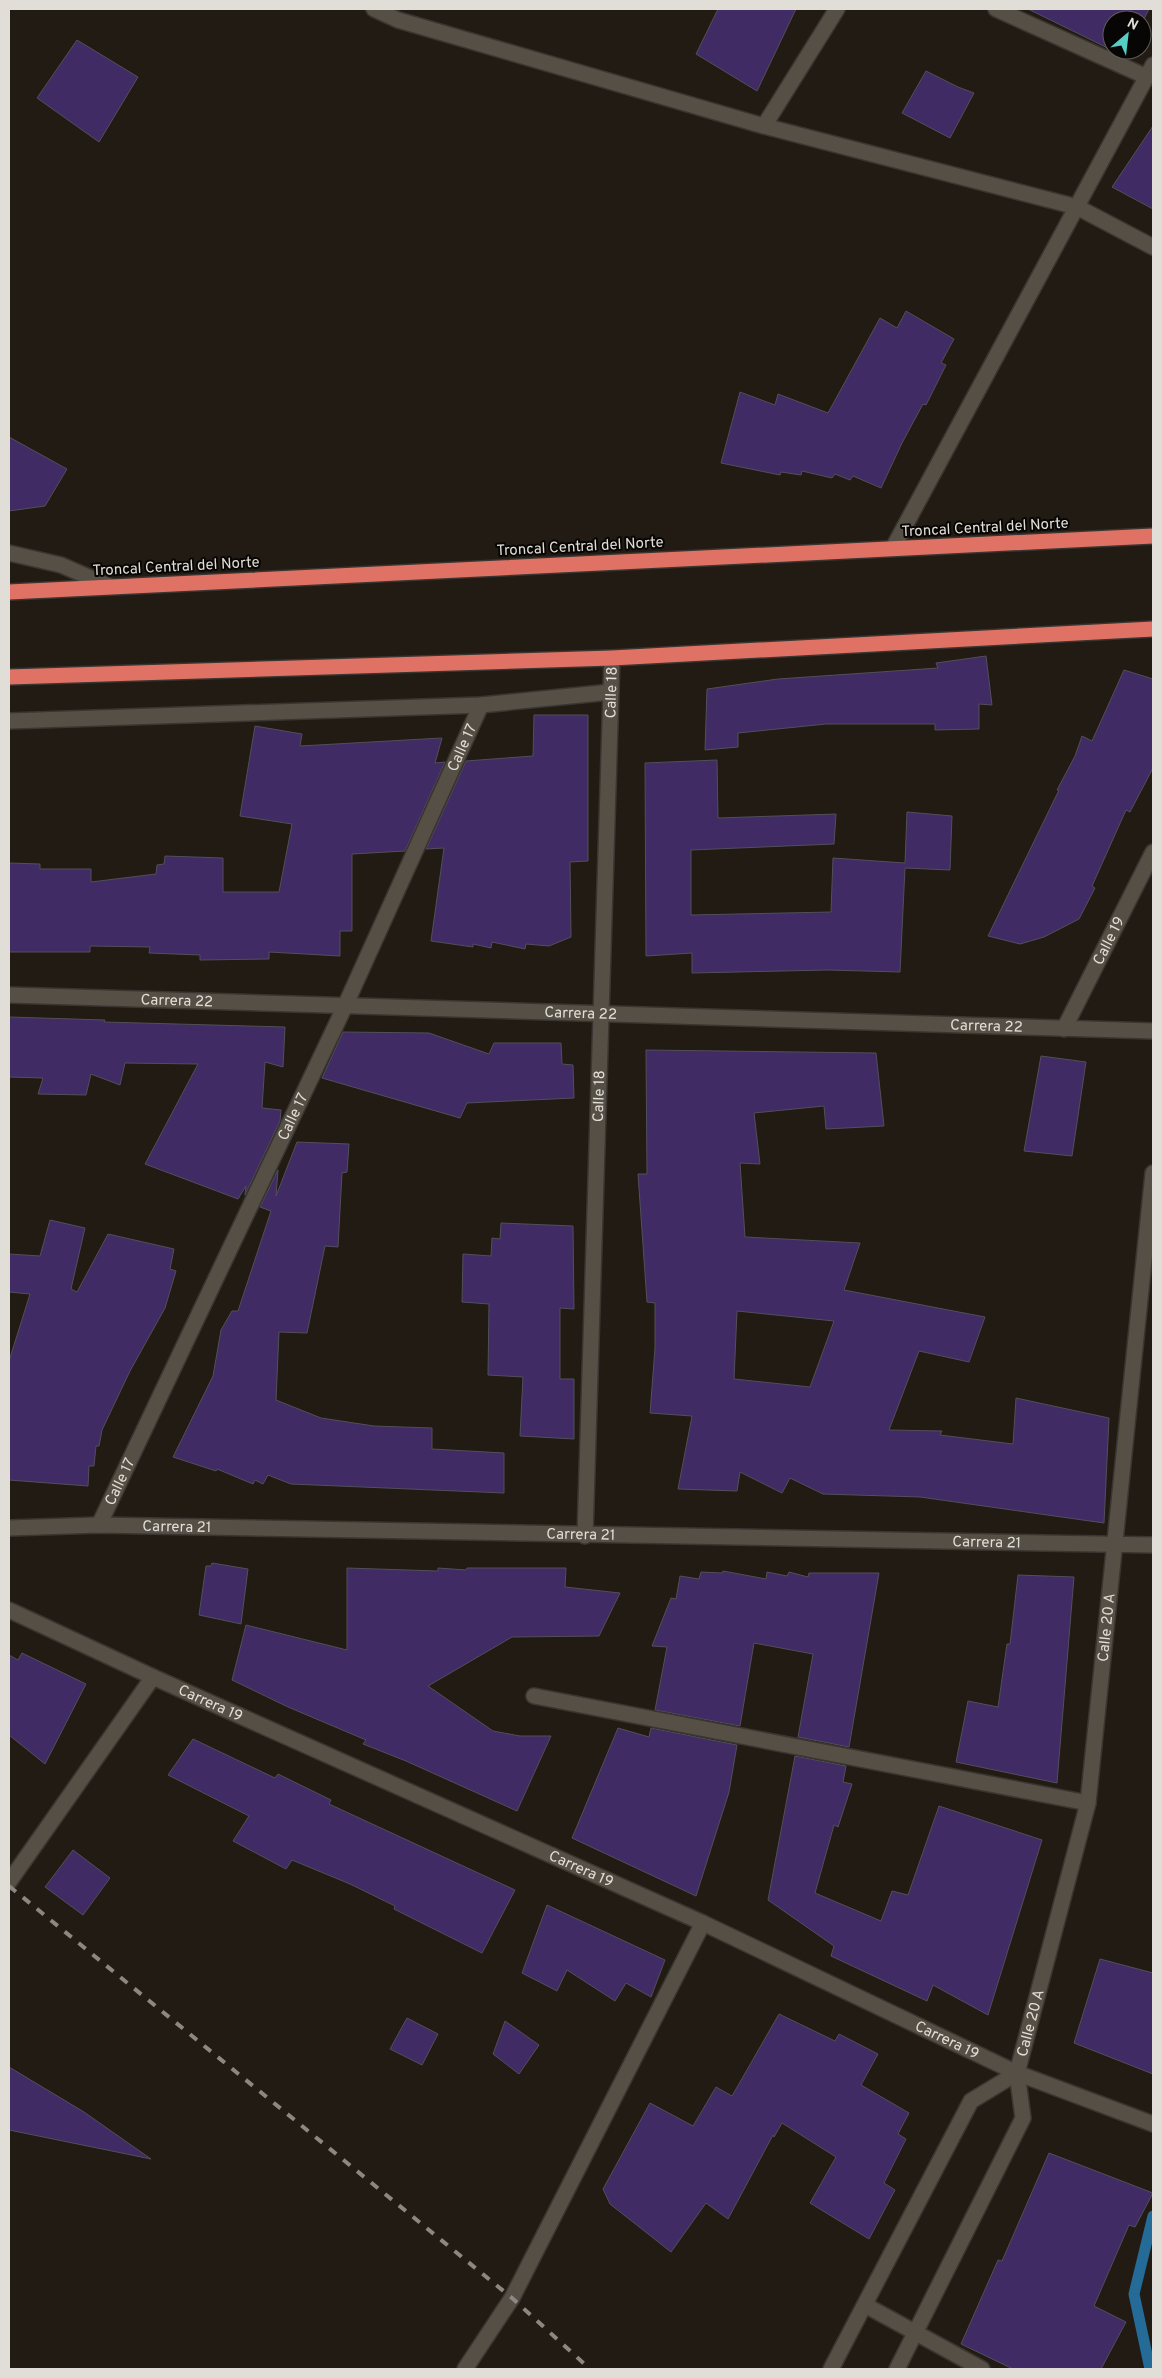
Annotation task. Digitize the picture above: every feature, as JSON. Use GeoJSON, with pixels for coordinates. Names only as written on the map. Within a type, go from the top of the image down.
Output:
{"type":"FeatureCollection","features":[{"type":"Feature","properties":{"kind":"highway","name":"Troncal Central del Norte"},"geometry":{"type":"LineString","coordinates":[[9,592],[1153,536]]}},
{"type":"Feature","properties":{"kind":"highway"},"geometry":{"type":"LineString","coordinates":[[9,677],[612,658],[1153,629]]}},
{"type":"Feature","properties":{"kind":"street"},"geometry":{"type":"LineString","coordinates":[[374,9],[398,20],[764,126],[1077,207],[1153,247]]}},
{"type":"Feature","properties":{"kind":"street"},"geometry":{"type":"LineString","coordinates":[[764,126],[837,9]]}},
{"type":"Feature","properties":{"kind":"street"},"geometry":{"type":"LineString","coordinates":[[893,548],[1150,71],[996,9]]}},
{"type":"Feature","properties":{"kind":"street"},"geometry":{"type":"LineString","coordinates":[[9,553],[61,565],[109,586]]}},
{"type":"Feature","properties":{"kind":"street","name":"Calle 18"},"geometry":{"type":"LineString","coordinates":[[584,1536],[612,658]]}},
{"type":"Feature","properties":{"kind":"street"},"geometry":{"type":"LineString","coordinates":[[9,722],[481,705],[611,692]]}},
{"type":"Feature","properties":{"kind":"street","name":"Calle 17"},"geometry":{"type":"LineString","coordinates":[[99,1525],[345,1006],[481,705]]}},
{"type":"Feature","properties":{"kind":"street","name":"Calle 19"},"geometry":{"type":"LineString","coordinates":[[1064,1028],[1153,852]]}},
{"type":"Feature","properties":{"kind":"street","name":"Carrera 22"},"geometry":{"type":"LineString","coordinates":[[9,995],[1153,1031]]}},
{"type":"Feature","properties":{"kind":"street","name":"Calle 20 A"},"geometry":{"type":"LineString","coordinates":[[897,2369],[1023,2118],[1017,2073],[1088,1803],[1153,1173]]}},
{"type":"Feature","properties":{"kind":"street","name":"Carrera 21"},"geometry":{"type":"LineString","coordinates":[[9,1528],[99,1525],[584,1536],[1153,1545]]}},
{"type":"Feature","properties":{"kind":"street","name":"Carrera 19"},"geometry":{"type":"LineString","coordinates":[[9,1610],[153,1677],[703,1923],[1017,2073],[1153,2124]]}},
{"type":"Feature","properties":{"kind":"street"},"geometry":{"type":"LineString","coordinates":[[9,1882],[153,1677]]}},
{"type":"Feature","properties":{"kind":"street"},"geometry":{"type":"LineString","coordinates":[[534,1696],[1088,1803]]}},
{"type":"Feature","properties":{"kind":"street"},"geometry":{"type":"LineString","coordinates":[[465,2369],[512,2298],[703,1923]]}},
{"type":"Feature","properties":{"kind":"street","name":"Calle 20 A"},"geometry":{"type":"LineString","coordinates":[[831,2369],[971,2101],[1017,2073]]}},
{"type":"Feature","properties":{"kind":"street"},"geometry":{"type":"LineString","coordinates":[[865,2305],[982,2369]]}},
{"type":"Feature","properties":{"kind":"building"},"geometry":{"type":"Polygon","coordinates":[[[718,9],[796,9],[757,91],[696,54],[718,9]]]}},
{"type":"Feature","properties":{"kind":"building"},"geometry":{"type":"Polygon","coordinates":[[[1028,9],[1149,9],[1102,10],[1102,45],[1028,9]]]}},
{"type":"Feature","properties":{"kind":"building"},"geometry":{"type":"Polygon","coordinates":[[[77,40],[138,77],[99,142],[37,98],[77,40]]]}},
{"type":"Feature","properties":{"kind":"building"},"geometry":{"type":"Polygon","coordinates":[[[926,71],[974,93],[950,138],[902,113],[926,71]]]}},
{"type":"Feature","properties":{"kind":"building"},"geometry":{"type":"Polygon","coordinates":[[[1153,126],[1153,209],[1112,187],[1153,126]]]}},
{"type":"Feature","properties":{"kind":"building"},"geometry":{"type":"Polygon","coordinates":[[[906,311],[954,339],[941,363],[946,365],[926,405],[923,404],[902,443],[881,488],[853,476],[850,480],[835,474],[832,478],[802,471],[801,475],[781,472],[780,475],[721,463],[740,392],[775,405],[778,394],[828,413],[880,318],[897,328],[906,311]]]}},
{"type":"Feature","properties":{"kind":"building"},"geometry":{"type":"Polygon","coordinates":[[[9,437],[67,469],[45,506],[9,511],[9,437]]]}},
{"type":"Feature","properties":{"kind":"building"},"geometry":{"type":"Polygon","coordinates":[[[986,656],[992,705],[979,704],[979,729],[935,730],[935,724],[826,724],[738,733],[738,747],[705,750],[707,689],[778,679],[938,668],[936,663],[986,656]]]}},
{"type":"Feature","properties":{"kind":"building"},"geometry":{"type":"Polygon","coordinates":[[[1124,670],[1153,679],[1153,768],[1130,812],[1126,810],[1092,886],[1095,888],[1079,919],[1044,937],[1020,944],[988,936],[1075,756],[1082,736],[1092,741],[1124,670]]]}},
{"type":"Feature","properties":{"kind":"building"},"geometry":{"type":"Polygon","coordinates":[[[534,715],[588,715],[588,861],[570,862],[571,937],[549,946],[526,944],[525,949],[492,942],[491,948],[473,944],[473,947],[431,941],[444,848],[426,849],[466,761],[533,756],[534,715]]]}},
{"type":"Feature","properties":{"kind":"building"},"geometry":{"type":"Polygon","coordinates":[[[255,726],[302,734],[300,746],[442,738],[435,763],[445,762],[405,851],[352,854],[352,931],[340,931],[340,956],[269,952],[269,959],[200,960],[200,955],[149,953],[150,947],[90,946],[90,952],[9,952],[9,863],[40,864],[40,869],[91,869],[91,882],[156,874],[157,865],[164,864],[165,856],[223,858],[223,892],[279,892],[292,824],[240,816],[255,726]]]}},
{"type":"Feature","properties":{"kind":"building"},"geometry":{"type":"Polygon","coordinates":[[[717,760],[718,818],[836,814],[834,844],[691,850],[691,915],[831,912],[833,858],[905,863],[907,812],[952,816],[950,870],[905,868],[900,972],[828,970],[692,973],[692,953],[646,956],[645,763],[717,760]]]}},
{"type":"Feature","properties":{"kind":"building"},"geometry":{"type":"Polygon","coordinates":[[[9,1017],[105,1020],[104,1022],[285,1027],[283,1067],[265,1062],[262,1108],[281,1110],[280,1121],[245,1195],[246,1186],[238,1199],[145,1164],[198,1064],[125,1063],[120,1085],[91,1074],[86,1095],[38,1094],[43,1078],[9,1077],[9,1017]]]}},
{"type":"Feature","properties":{"kind":"building"},"geometry":{"type":"Polygon","coordinates":[[[343,1032],[429,1033],[489,1054],[494,1043],[561,1043],[562,1064],[573,1065],[574,1098],[467,1103],[460,1118],[322,1078],[343,1032]]]}},
{"type":"Feature","properties":{"kind":"building"},"geometry":{"type":"Polygon","coordinates":[[[646,1050],[876,1053],[884,1126],[826,1129],[824,1106],[754,1113],[760,1164],[740,1163],[745,1237],[860,1243],[844,1290],[985,1317],[969,1362],[919,1351],[889,1430],[942,1431],[940,1435],[1013,1444],[1016,1398],[1109,1418],[1104,1523],[920,1497],[823,1494],[790,1478],[782,1493],[740,1472],[737,1491],[678,1489],[692,1416],[650,1413],[655,1348],[655,1303],[647,1302],[638,1174],[647,1174],[646,1050]],[[737,1311],[734,1379],[810,1387],[834,1321],[737,1311]]]}},
{"type":"Feature","properties":{"kind":"building"},"geometry":{"type":"Polygon","coordinates":[[[1041,1056],[1086,1062],[1072,1156],[1024,1151],[1041,1056]]]}},
{"type":"Feature","properties":{"kind":"building"},"geometry":{"type":"Polygon","coordinates":[[[297,1142],[349,1144],[347,1172],[342,1173],[338,1247],[325,1246],[307,1333],[279,1332],[276,1400],[321,1418],[374,1426],[432,1428],[432,1449],[504,1453],[504,1493],[291,1484],[268,1475],[263,1484],[255,1480],[253,1484],[217,1469],[216,1471],[173,1457],[213,1376],[221,1330],[232,1311],[238,1311],[271,1211],[260,1207],[278,1170],[276,1196],[297,1142]]]}},
{"type":"Feature","properties":{"kind":"building"},"geometry":{"type":"Polygon","coordinates":[[[50,1220],[85,1228],[71,1289],[77,1292],[108,1234],[174,1249],[170,1269],[176,1271],[165,1308],[130,1371],[102,1430],[99,1446],[96,1446],[94,1466],[89,1466],[88,1486],[9,1480],[9,1361],[30,1294],[9,1292],[9,1254],[40,1256],[50,1220]]]}},
{"type":"Feature","properties":{"kind":"building"},"geometry":{"type":"Polygon","coordinates":[[[501,1223],[573,1226],[574,1309],[560,1308],[560,1379],[574,1379],[574,1439],[520,1436],[523,1377],[488,1375],[489,1304],[462,1302],[463,1254],[491,1256],[492,1238],[500,1239],[501,1223]]]}},
{"type":"Feature","properties":{"kind":"building"},"geometry":{"type":"Polygon","coordinates":[[[212,1563],[248,1569],[241,1624],[199,1615],[206,1566],[211,1566],[212,1563]]]}},
{"type":"Feature","properties":{"kind":"building"},"geometry":{"type":"Polygon","coordinates":[[[347,1568],[438,1571],[438,1568],[466,1570],[467,1568],[566,1568],[565,1587],[620,1593],[599,1636],[512,1637],[428,1686],[493,1731],[520,1736],[551,1736],[517,1811],[406,1761],[363,1744],[366,1740],[288,1707],[232,1680],[246,1625],[347,1650],[347,1568]]]}},
{"type":"Feature","properties":{"kind":"building"},"geometry":{"type":"Polygon","coordinates":[[[723,1571],[766,1579],[767,1572],[787,1576],[789,1572],[808,1577],[809,1573],[879,1573],[849,1747],[798,1737],[813,1654],[754,1643],[740,1726],[655,1710],[667,1647],[652,1646],[671,1598],[676,1599],[680,1576],[699,1579],[701,1572],[722,1573],[723,1571]]]}},
{"type":"Feature","properties":{"kind":"building"},"geometry":{"type":"Polygon","coordinates":[[[1018,1575],[1074,1577],[1057,1783],[956,1762],[968,1701],[998,1707],[1007,1644],[1010,1644],[1018,1575]]]}},
{"type":"Feature","properties":{"kind":"building"},"geometry":{"type":"Polygon","coordinates":[[[22,1653],[86,1684],[45,1764],[9,1735],[9,1655],[18,1660],[22,1653]]]}},
{"type":"Feature","properties":{"kind":"building"},"geometry":{"type":"Polygon","coordinates":[[[618,1728],[649,1737],[651,1728],[737,1745],[729,1792],[696,1896],[572,1838],[618,1728]]]}},
{"type":"Feature","properties":{"kind":"building"},"geometry":{"type":"Polygon","coordinates":[[[193,1739],[275,1778],[278,1774],[331,1800],[329,1804],[515,1890],[482,1953],[394,1909],[395,1906],[350,1884],[292,1860],[286,1869],[233,1841],[249,1816],[168,1775],[193,1739]]]}},
{"type":"Feature","properties":{"kind":"building"},"geometry":{"type":"Polygon","coordinates":[[[795,1756],[846,1766],[843,1782],[852,1784],[838,1827],[834,1825],[815,1893],[881,1921],[892,1891],[908,1895],[939,1806],[1042,1840],[988,2015],[933,1985],[927,2001],[831,1956],[834,1946],[768,1900],[795,1756]]]}},
{"type":"Feature","properties":{"kind":"building"},"geometry":{"type":"Polygon","coordinates":[[[73,1850],[110,1878],[83,1915],[45,1887],[73,1850]]]}},
{"type":"Feature","properties":{"kind":"building"},"geometry":{"type":"Polygon","coordinates":[[[547,1905],[665,1960],[651,1997],[626,1983],[615,2001],[567,1970],[557,1991],[522,1973],[547,1905]]]}},
{"type":"Feature","properties":{"kind":"building"},"geometry":{"type":"Polygon","coordinates":[[[1100,1959],[1153,1973],[1153,2074],[1074,2043],[1100,1959]]]}},
{"type":"Feature","properties":{"kind":"building"},"geometry":{"type":"Polygon","coordinates":[[[779,2014],[835,2041],[839,2034],[878,2054],[861,2085],[909,2113],[898,2134],[906,2139],[884,2183],[895,2190],[869,2239],[810,2203],[836,2157],[782,2123],[774,2137],[773,2135],[728,2219],[706,2203],[671,2252],[610,2204],[603,2189],[650,2103],[693,2126],[716,2087],[732,2096],[779,2014]]]}},
{"type":"Feature","properties":{"kind":"building"},"geometry":{"type":"Polygon","coordinates":[[[407,2018],[438,2034],[422,2065],[390,2049],[407,2018]]]}},
{"type":"Feature","properties":{"kind":"building"},"geometry":{"type":"Polygon","coordinates":[[[505,2021],[539,2045],[519,2074],[493,2054],[505,2021]]]}},
{"type":"Feature","properties":{"kind":"building"},"geometry":{"type":"Polygon","coordinates":[[[9,2067],[84,2112],[151,2159],[9,2130],[9,2067]]]}},
{"type":"Feature","properties":{"kind":"building"},"geometry":{"type":"Polygon","coordinates":[[[1049,2153],[1153,2193],[1135,2227],[1129,2225],[1094,2306],[1126,2322],[1101,2369],[1013,2369],[961,2344],[998,2260],[1002,2261],[1049,2153]]]}},
{"type":"Feature","properties":{"kind":"waterway"},"geometry":{"type":"LineString","coordinates":[[1150,2369],[1134,2294],[1153,2216]]}},
{"type":"Feature","properties":{"kind":"railway"},"geometry":{"type":"LineString","coordinates":[[9,1886],[512,2298],[590,2369]]}}]}
